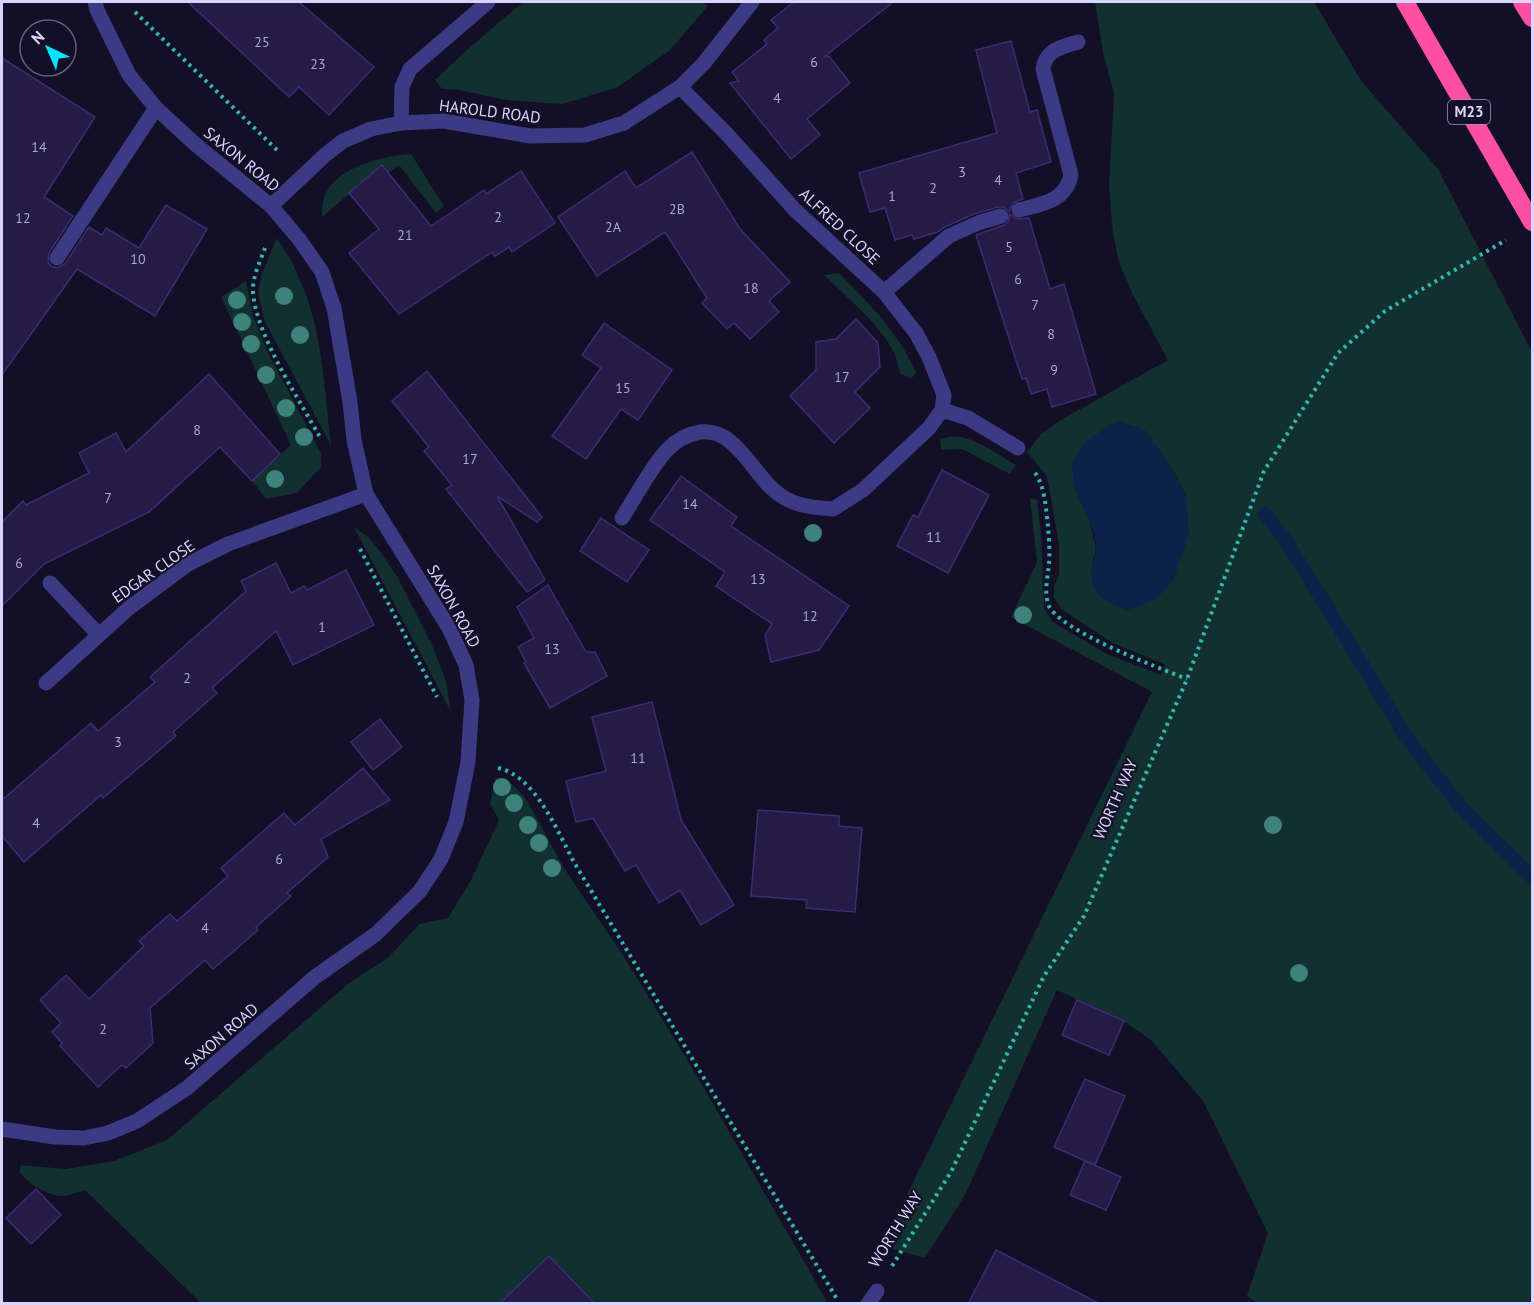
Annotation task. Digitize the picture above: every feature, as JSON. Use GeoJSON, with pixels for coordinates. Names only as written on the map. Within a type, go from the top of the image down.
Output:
{"type":"FeatureCollection","features":[{"type":"Feature","properties":{"kind":"highway","name":"M23"},"geometry":{"type":"LineString","coordinates":[[1405,2],[1533,222]]}},
{"type":"Feature","properties":{"kind":"highway"},"geometry":{"type":"LineString","coordinates":[[1522,2],[1533,18]]}},
{"type":"Feature","properties":{"kind":"street","name":"SAXON ROAD"},"geometry":{"type":"LineString","coordinates":[[2,1129],[55,1137],[84,1138],[136,1121],[163,1106],[188,1088],[315,977],[376,934],[420,891],[441,859],[456,822],[468,762],[472,700],[466,665],[449,628],[366,494],[354,440],[334,308],[322,272],[299,239],[274,210],[156,108],[129,75],[95,2]]}},
{"type":"Feature","properties":{"kind":"street"},"geometry":{"type":"LineString","coordinates":[[401,123],[402,87],[410,69],[488,2]]}},
{"type":"Feature","properties":{"kind":"street","name":"HAROLD ROAD"},"geometry":{"type":"LineString","coordinates":[[274,210],[325,155],[343,141],[371,129],[401,123],[444,121],[530,136],[585,135],[624,123],[680,87],[704,63],[752,2]]}},
{"type":"Feature","properties":{"kind":"street"},"geometry":{"type":"LineString","coordinates":[[1019,210],[1051,201],[1069,185],[1071,175],[1043,69],[1044,61],[1050,53],[1057,48],[1078,42]]}},
{"type":"Feature","properties":{"kind":"street","name":"ALFRED CLOSE"},"geometry":{"type":"LineString","coordinates":[[680,87],[725,132],[795,210],[884,292],[916,333],[929,357],[944,394],[942,410]]}},
{"type":"Feature","properties":{"kind":"street"},"geometry":{"type":"LineString","coordinates":[[57,258],[156,108]]}},
{"type":"Feature","properties":{"kind":"street"},"geometry":{"type":"LineString","coordinates":[[884,292],[949,236],[978,222],[1001,216]]}},
{"type":"Feature","properties":{"kind":"street"},"geometry":{"type":"LineString","coordinates":[[622,518],[666,451],[676,441],[692,433],[708,431],[725,438],[738,449],[780,496],[795,503],[833,509],[863,490],[929,428],[942,410],[968,418],[1018,448]]}},
{"type":"Feature","properties":{"kind":"street","name":"EDGAR CLOSE"},"geometry":{"type":"LineString","coordinates":[[46,683],[129,608],[188,564],[228,544],[366,494]]}},
{"type":"Feature","properties":{"kind":"street"},"geometry":{"type":"LineString","coordinates":[[50,583],[99,635]]}},
{"type":"Feature","properties":{"kind":"path"},"geometry":{"type":"LineString","coordinates":[[131,8],[305,175]]}},
{"type":"Feature","properties":{"kind":"path"},"geometry":{"type":"LineString","coordinates":[[274,210],[256,272],[253,292],[260,322],[274,354],[325,447]]}},
{"type":"Feature","properties":{"kind":"path","name":"WORTH WAY"},"geometry":{"type":"LineString","coordinates":[[873,1298],[951,1172],[1044,976],[1084,916],[1187,679],[1264,471],[1338,353],[1385,311],[1513,236]]}},
{"type":"Feature","properties":{"kind":"path"},"geometry":{"type":"LineString","coordinates":[[1018,448],[1015,453],[1039,478],[1046,509],[1049,539],[1047,593],[1049,606],[1056,616],[1113,650],[1187,679]]}},
{"type":"Feature","properties":{"kind":"path"},"geometry":{"type":"LineString","coordinates":[[337,505],[442,706]]}},
{"type":"Feature","properties":{"kind":"path"},"geometry":{"type":"LineString","coordinates":[[468,762],[510,771],[526,783],[544,808],[575,864],[840,1304]]}},
{"type":"Feature","properties":{"kind":"green space"},"geometry":{"type":"Polygon","coordinates":[[[523,2],[703,2],[708,6],[670,50],[616,88],[562,104],[506,100],[459,90],[442,89],[435,80],[523,2]]]}},
{"type":"Feature","properties":{"kind":"green space"},"geometry":{"type":"Polygon","coordinates":[[[1095,2],[1314,2],[1362,82],[1438,169],[1532,352],[1532,1303],[1259,1304],[1247,1296],[1268,1233],[1203,1101],[1152,1041],[1124,1021],[1057,990],[965,1195],[925,1258],[882,1246],[1152,692],[1011,617],[1037,562],[1030,498],[1037,500],[1041,533],[1044,608],[1053,622],[1107,654],[1161,675],[1166,665],[1113,643],[1061,609],[1054,597],[1054,586],[1059,575],[1059,544],[1047,476],[1027,452],[1041,434],[1059,421],[1168,360],[1132,293],[1119,262],[1113,234],[1109,187],[1114,93],[1103,53],[1095,2]],[[1144,430],[1075,488],[1090,522],[1096,549],[1092,565],[1186,495],[1169,464],[1144,430]]]}},
{"type":"Feature","properties":{"kind":"green space"},"geometry":{"type":"Polygon","coordinates":[[[411,154],[444,206],[436,213],[399,165],[388,173],[382,166],[322,217],[323,202],[328,190],[346,172],[372,161],[411,154]]]}},
{"type":"Feature","properties":{"kind":"green space"},"geometry":{"type":"Polygon","coordinates":[[[277,238],[295,269],[312,315],[321,358],[331,445],[265,322],[258,293],[261,276],[277,238]]]}},
{"type":"Feature","properties":{"kind":"green space"},"geometry":{"type":"Polygon","coordinates":[[[839,273],[882,319],[901,344],[916,373],[911,379],[900,373],[895,354],[870,319],[824,275],[839,273]]]}},
{"type":"Feature","properties":{"kind":"green space"},"geometry":{"type":"Polygon","coordinates":[[[246,281],[253,315],[266,349],[321,453],[321,467],[297,493],[266,499],[252,481],[291,445],[221,297],[246,281]]]}},
{"type":"Feature","properties":{"kind":"green space"},"geometry":{"type":"Polygon","coordinates":[[[954,436],[979,443],[1016,465],[1010,474],[962,449],[941,450],[940,439],[954,436]]]}},
{"type":"Feature","properties":{"kind":"green space"},"geometry":{"type":"Polygon","coordinates":[[[354,527],[368,537],[398,578],[432,645],[446,681],[451,712],[354,527]]]}},
{"type":"Feature","properties":{"kind":"green space"},"geometry":{"type":"Polygon","coordinates":[[[496,778],[512,784],[527,800],[564,868],[624,957],[694,1071],[828,1303],[201,1303],[85,1190],[61,1196],[55,1195],[37,1187],[19,1171],[21,1165],[66,1169],[114,1161],[167,1140],[348,984],[388,958],[419,924],[448,918],[472,878],[499,820],[490,804],[496,778]]]}},
{"type":"Feature","properties":{"kind":"water"},"geometry":{"type":"Polygon","coordinates":[[[1117,421],[1144,429],[1169,464],[1186,495],[1189,534],[1173,581],[1154,601],[1127,610],[1101,597],[1095,590],[1092,574],[1095,541],[1092,526],[1075,488],[1072,463],[1086,441],[1117,421]]]}},
{"type":"Feature","properties":{"kind":"building"},"geometry":{"type":"Polygon","coordinates":[[[188,2],[299,2],[374,67],[329,115],[299,87],[289,97],[188,2]]]}},
{"type":"Feature","properties":{"kind":"building"},"geometry":{"type":"Polygon","coordinates":[[[794,2],[893,2],[824,57],[829,56],[850,83],[807,119],[820,135],[791,159],[730,83],[739,81],[732,72],[767,44],[764,40],[778,28],[771,20],[794,2]]]}},
{"type":"Feature","properties":{"kind":"building"},"geometry":{"type":"Polygon","coordinates":[[[1011,41],[1030,112],[1037,110],[1051,162],[1016,173],[1023,199],[1013,203],[1009,212],[1004,207],[998,207],[974,214],[938,232],[914,239],[912,235],[895,240],[885,208],[870,212],[859,173],[997,133],[976,50],[1011,41]]]}},
{"type":"Feature","properties":{"kind":"building"},"geometry":{"type":"Polygon","coordinates":[[[2,58],[18,68],[18,78],[34,78],[95,117],[44,197],[73,216],[49,253],[48,262],[51,266],[57,268],[65,264],[89,227],[102,235],[106,228],[139,248],[166,205],[207,229],[155,316],[77,269],[2,375],[2,58]]]}},
{"type":"Feature","properties":{"kind":"building"},"geometry":{"type":"Polygon","coordinates":[[[692,152],[740,229],[790,282],[769,301],[779,312],[750,339],[734,323],[727,329],[702,303],[707,298],[665,232],[597,276],[558,217],[625,171],[636,188],[692,152]]]}},
{"type":"Feature","properties":{"kind":"building"},"geometry":{"type":"Polygon","coordinates":[[[382,165],[431,226],[484,190],[486,194],[521,171],[555,223],[512,252],[509,247],[495,256],[492,252],[399,314],[349,253],[379,229],[349,193],[382,165]]]}},
{"type":"Feature","properties":{"kind":"building"},"geometry":{"type":"Polygon","coordinates":[[[1010,214],[1017,219],[1029,218],[1050,289],[1064,284],[1096,394],[1052,407],[1047,389],[1031,394],[1026,378],[1022,379],[976,235],[1004,225],[1008,222],[1010,214]]]}},
{"type":"Feature","properties":{"kind":"building"},"geometry":{"type":"Polygon","coordinates":[[[856,319],[878,343],[880,367],[855,392],[870,408],[834,443],[790,396],[816,370],[816,342],[836,339],[856,319]]]}},
{"type":"Feature","properties":{"kind":"building"},"geometry":{"type":"Polygon","coordinates":[[[604,323],[672,370],[638,420],[621,409],[586,459],[552,436],[601,368],[582,355],[604,323]]]}},
{"type":"Feature","properties":{"kind":"building"},"geometry":{"type":"Polygon","coordinates":[[[427,371],[542,517],[537,522],[497,496],[545,580],[527,592],[446,489],[452,485],[424,451],[429,447],[392,401],[427,371]]]}},
{"type":"Feature","properties":{"kind":"building"},"geometry":{"type":"Polygon","coordinates":[[[209,374],[280,454],[252,481],[220,447],[149,512],[44,564],[2,606],[2,522],[23,501],[26,505],[89,473],[79,453],[116,433],[126,452],[209,374]]]}},
{"type":"Feature","properties":{"kind":"building"},"geometry":{"type":"Polygon","coordinates":[[[942,470],[989,495],[948,573],[897,546],[913,515],[918,517],[942,470]]]}},
{"type":"Feature","properties":{"kind":"building"},"geometry":{"type":"Polygon","coordinates":[[[681,476],[737,517],[731,526],[849,606],[819,650],[771,662],[765,635],[772,624],[716,586],[725,572],[650,520],[681,476]]]}},
{"type":"Feature","properties":{"kind":"building"},"geometry":{"type":"Polygon","coordinates":[[[601,518],[649,550],[627,582],[580,551],[601,518]]]}},
{"type":"Feature","properties":{"kind":"building"},"geometry":{"type":"Polygon","coordinates":[[[276,563],[291,593],[304,586],[307,590],[346,570],[374,625],[293,665],[276,631],[212,688],[217,693],[173,732],[176,736],[103,798],[101,795],[24,862],[2,836],[2,800],[91,723],[98,731],[155,682],[150,677],[246,591],[241,581],[276,563]]]}},
{"type":"Feature","properties":{"kind":"building"},"geometry":{"type":"Polygon","coordinates":[[[548,585],[586,652],[595,652],[607,676],[550,708],[524,663],[526,662],[518,647],[534,638],[517,607],[548,585]]]}},
{"type":"Feature","properties":{"kind":"building"},"geometry":{"type":"Polygon","coordinates":[[[652,702],[681,820],[734,905],[701,925],[680,890],[659,903],[636,865],[625,871],[593,818],[576,822],[566,781],[606,771],[592,717],[652,702]]]}},
{"type":"Feature","properties":{"kind":"building"},"geometry":{"type":"Polygon","coordinates":[[[380,719],[402,747],[373,770],[351,742],[380,719]]]}},
{"type":"Feature","properties":{"kind":"building"},"geometry":{"type":"Polygon","coordinates":[[[363,768],[390,800],[321,839],[328,857],[287,893],[291,896],[256,927],[258,930],[213,969],[205,960],[150,1008],[153,1043],[126,1068],[122,1065],[98,1087],[60,1046],[62,1043],[52,1032],[61,1023],[40,1000],[66,975],[89,999],[144,946],[139,941],[170,914],[177,921],[228,876],[221,868],[284,813],[295,825],[363,768]]]}},
{"type":"Feature","properties":{"kind":"building"},"geometry":{"type":"Polygon","coordinates":[[[758,810],[839,816],[839,826],[862,828],[855,912],[806,908],[807,900],[751,896],[758,810]]]}},
{"type":"Feature","properties":{"kind":"building"},"geometry":{"type":"Polygon","coordinates":[[[1077,1000],[1124,1021],[1109,1055],[1062,1035],[1077,1000]]]}},
{"type":"Feature","properties":{"kind":"building"},"geometry":{"type":"Polygon","coordinates":[[[1085,1079],[1125,1096],[1095,1165],[1054,1147],[1085,1079]]]}},
{"type":"Feature","properties":{"kind":"building"},"geometry":{"type":"Polygon","coordinates":[[[1085,1161],[1121,1177],[1106,1210],[1070,1195],[1085,1161]]]}},
{"type":"Feature","properties":{"kind":"building"},"geometry":{"type":"Polygon","coordinates":[[[36,1189],[61,1215],[31,1244],[6,1218],[36,1189]]]}},
{"type":"Feature","properties":{"kind":"building"},"geometry":{"type":"Polygon","coordinates":[[[996,1250],[1100,1304],[968,1304],[996,1250]]]}},
{"type":"Feature","properties":{"kind":"building"},"geometry":{"type":"Polygon","coordinates":[[[549,1256],[595,1304],[499,1304],[549,1256]]]}},
{"type":"Feature","properties":{"kind":"waterway"},"geometry":{"type":"LineString","coordinates":[[1265,514],[1284,538],[1407,738],[1460,806],[1532,877]]}}]}
